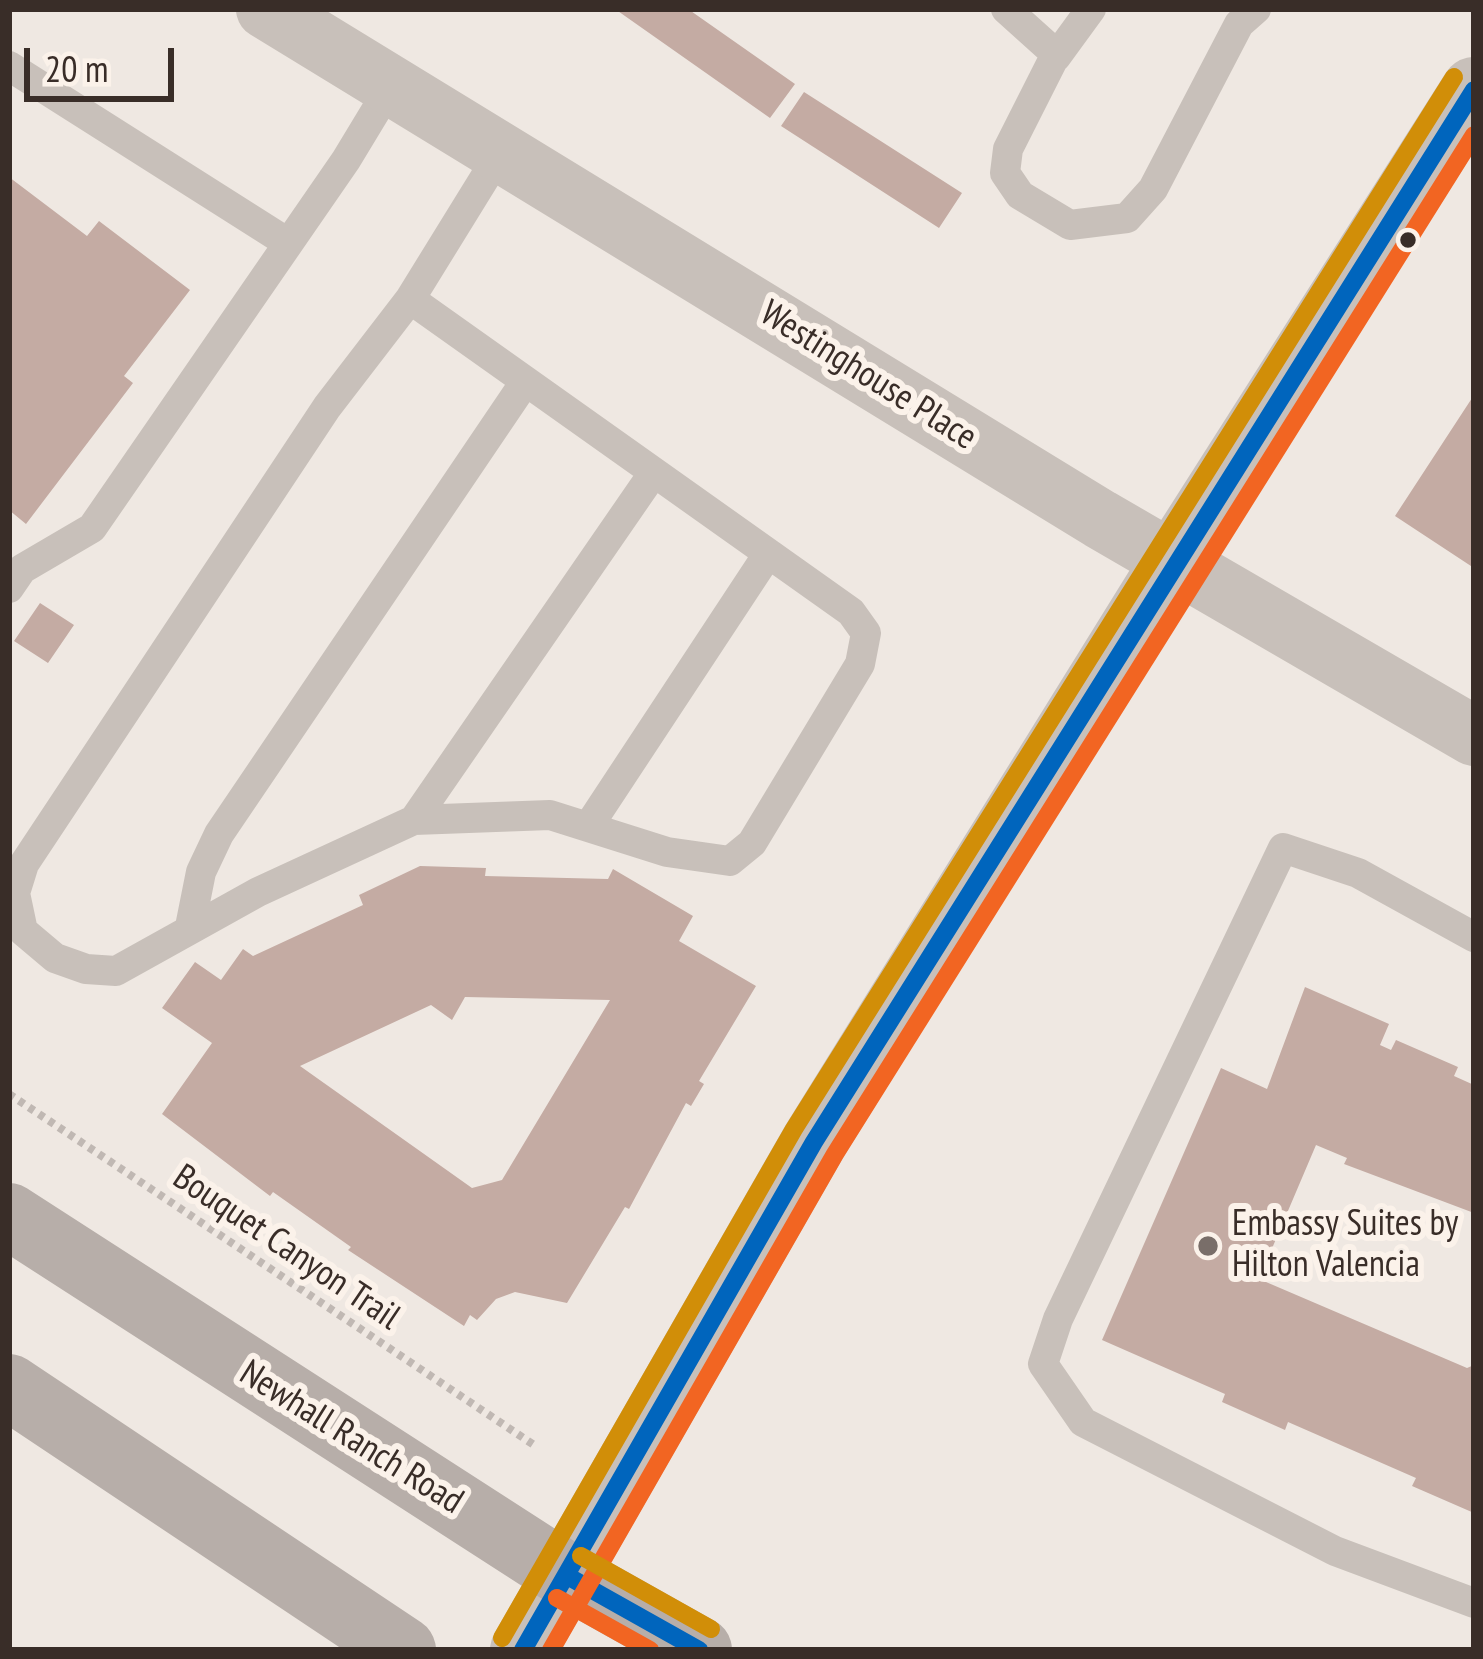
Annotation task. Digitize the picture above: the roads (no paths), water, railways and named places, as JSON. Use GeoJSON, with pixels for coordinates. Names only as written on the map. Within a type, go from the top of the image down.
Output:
{"type":"FeatureCollection","features":[{"type":"Feature","properties":{"kind":"main road","name":"Newhall Ranch Road"},"geometry":{"type":"LineString","coordinates":[[9,1216],[569,1577],[699,1650]]}},
{"type":"Feature","properties":{"kind":"main road"},"geometry":{"type":"LineString","coordinates":[[9,1387],[403,1650]]}},
{"type":"Feature","properties":{"kind":"street","name":"Westinghouse Place"},"geometry":{"type":"LineString","coordinates":[[266,9],[1172,562],[1474,736]]}},
{"type":"Feature","properties":{"kind":"street"},"geometry":{"type":"LineString","coordinates":[[523,1650],[569,1577],[814,1142],[1172,562],[1474,90]]}},
{"type":"Feature","properties":{"kind":"lane"},"geometry":{"type":"LineString","coordinates":[[1006,9],[1056,56]]}},
{"type":"Feature","properties":{"kind":"lane"},"geometry":{"type":"LineString","coordinates":[[1090,9],[1056,56],[1007,149],[1005,173],[1020,196],[1070,225],[1103,225],[1127,218],[1153,189],[1239,24],[1256,9]]}},
{"type":"Feature","properties":{"kind":"lane"},"geometry":{"type":"LineString","coordinates":[[9,65],[288,243]]}},
{"type":"Feature","properties":{"kind":"lane"},"geometry":{"type":"LineString","coordinates":[[13,572],[92,528],[392,84]]}},
{"type":"Feature","properties":{"kind":"lane"},"geometry":{"type":"LineString","coordinates":[[410,299],[851,612],[866,633],[860,664],[752,843],[730,861],[702,860],[550,815],[414,820],[334,853],[116,971],[86,969],[55,958],[23,932],[15,893],[24,864],[327,407],[410,299],[502,150]]}},
{"type":"Feature","properties":{"kind":"lane"},"geometry":{"type":"LineString","coordinates":[[190,927],[201,872],[219,834],[525,382]]}},
{"type":"Feature","properties":{"kind":"lane"},"geometry":{"type":"LineString","coordinates":[[414,820],[652,475]]}},
{"type":"Feature","properties":{"kind":"lane"},"geometry":{"type":"LineString","coordinates":[[590,824],[767,554]]}},
{"type":"Feature","properties":{"kind":"lane"},"geometry":{"type":"LineString","coordinates":[[1474,937],[1358,873],[1283,848],[1058,1319],[1043,1364],[1082,1422],[1335,1552],[1474,1603]]}},
{"type":"Feature","properties":{"kind":"place","name":"Embassy Suites by Hilton Valencia"},"geometry":{"type":"Point","coordinates":[1208,1246]}}]}
